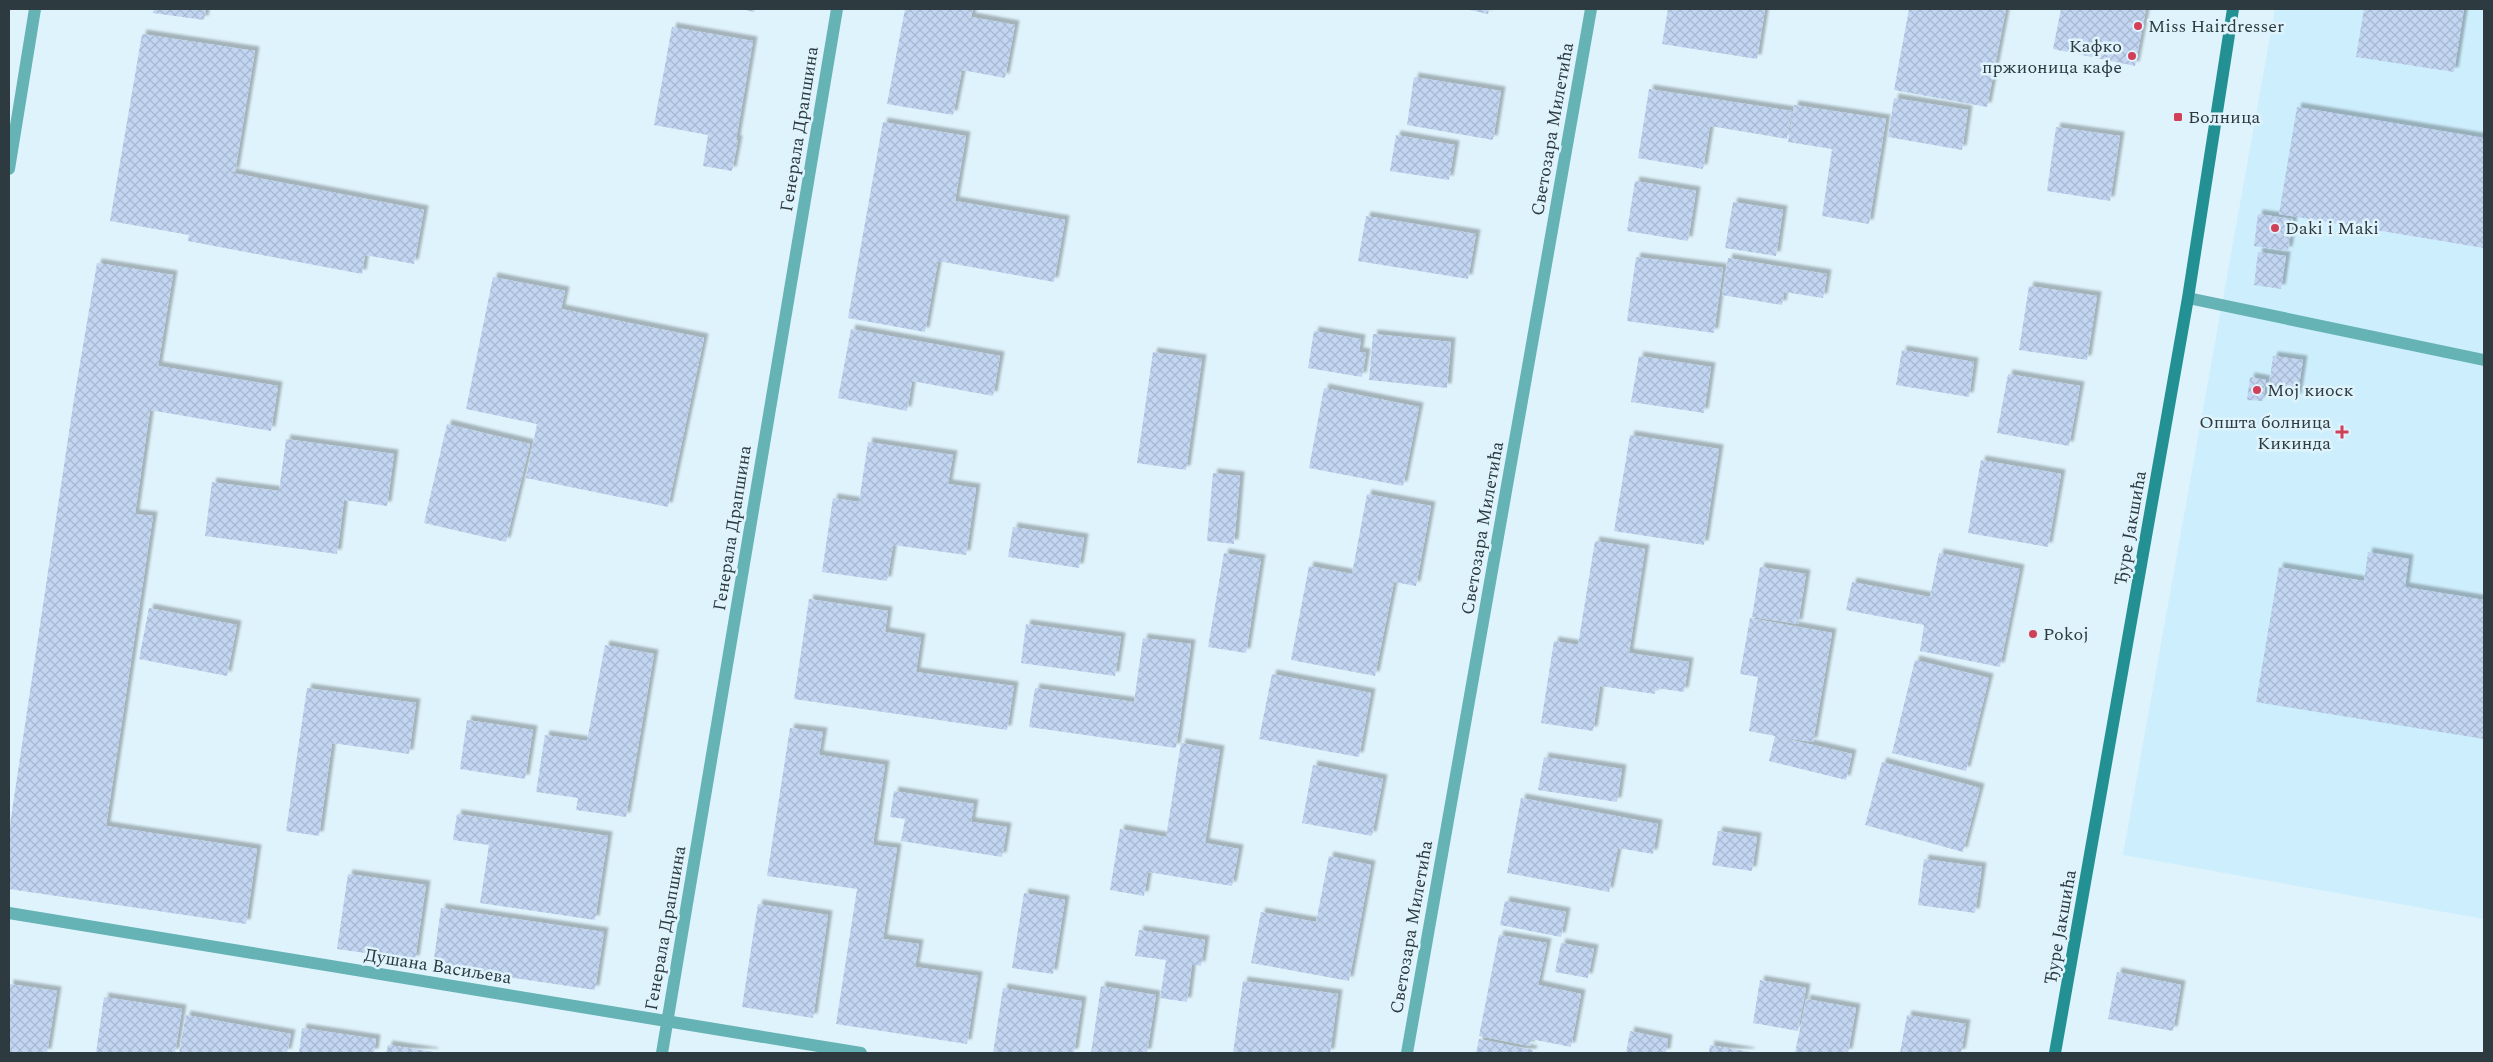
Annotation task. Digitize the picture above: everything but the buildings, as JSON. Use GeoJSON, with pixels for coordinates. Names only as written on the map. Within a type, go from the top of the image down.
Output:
{"type":"FeatureCollection","features":[{"type":"Feature","properties":{"kind":"main road","name":"Ђуре Јакшића"},"geometry":{"type":"LineString","coordinates":[[2056,1053],[2188,298],[2233,9]]}},
{"type":"Feature","properties":{"kind":"street"},"geometry":{"type":"LineString","coordinates":[[9,169],[35,9]]}},
{"type":"Feature","properties":{"kind":"street","name":"Генерала Драпшина"},"geometry":{"type":"LineString","coordinates":[[662,1053],[837,9]]}},
{"type":"Feature","properties":{"kind":"street","name":"Светозара Милетића"},"geometry":{"type":"LineString","coordinates":[[1407,1053],[1591,9]]}},
{"type":"Feature","properties":{"kind":"street"},"geometry":{"type":"LineString","coordinates":[[2188,298],[2484,360]]}},
{"type":"Feature","properties":{"kind":"street","name":"Душана Васиљева"},"geometry":{"type":"LineString","coordinates":[[9,913],[861,1053]]}},
{"type":"Feature","properties":{"kind":"shaded area","name":"Општа болница Кикинда"},"geometry":{"type":"Polygon","coordinates":[[[2275,9],[2484,9],[2484,919],[2123,855],[2275,9]]]}},
{"type":"Feature","properties":{"kind":"place","name":"Miss Hairdresser"},"geometry":{"type":"Point","coordinates":[2138,26]}},
{"type":"Feature","properties":{"kind":"place","name":"Кафко пржионица кафе"},"geometry":{"type":"Point","coordinates":[2132,56]}},
{"type":"Feature","properties":{"kind":"place","name":"Болница"},"geometry":{"type":"Point","coordinates":[2178,117]}},
{"type":"Feature","properties":{"kind":"place","name":"Daki i Maki"},"geometry":{"type":"Point","coordinates":[2275,228]}},
{"type":"Feature","properties":{"kind":"place","name":"Мој киоск"},"geometry":{"type":"Point","coordinates":[2257,390]}},
{"type":"Feature","properties":{"kind":"place","name":"Општа болница Кикинда"},"geometry":{"type":"Point","coordinates":[2342,432]}},
{"type":"Feature","properties":{"kind":"place","name":"Pokoj"},"geometry":{"type":"Point","coordinates":[2033,634]}}]}
